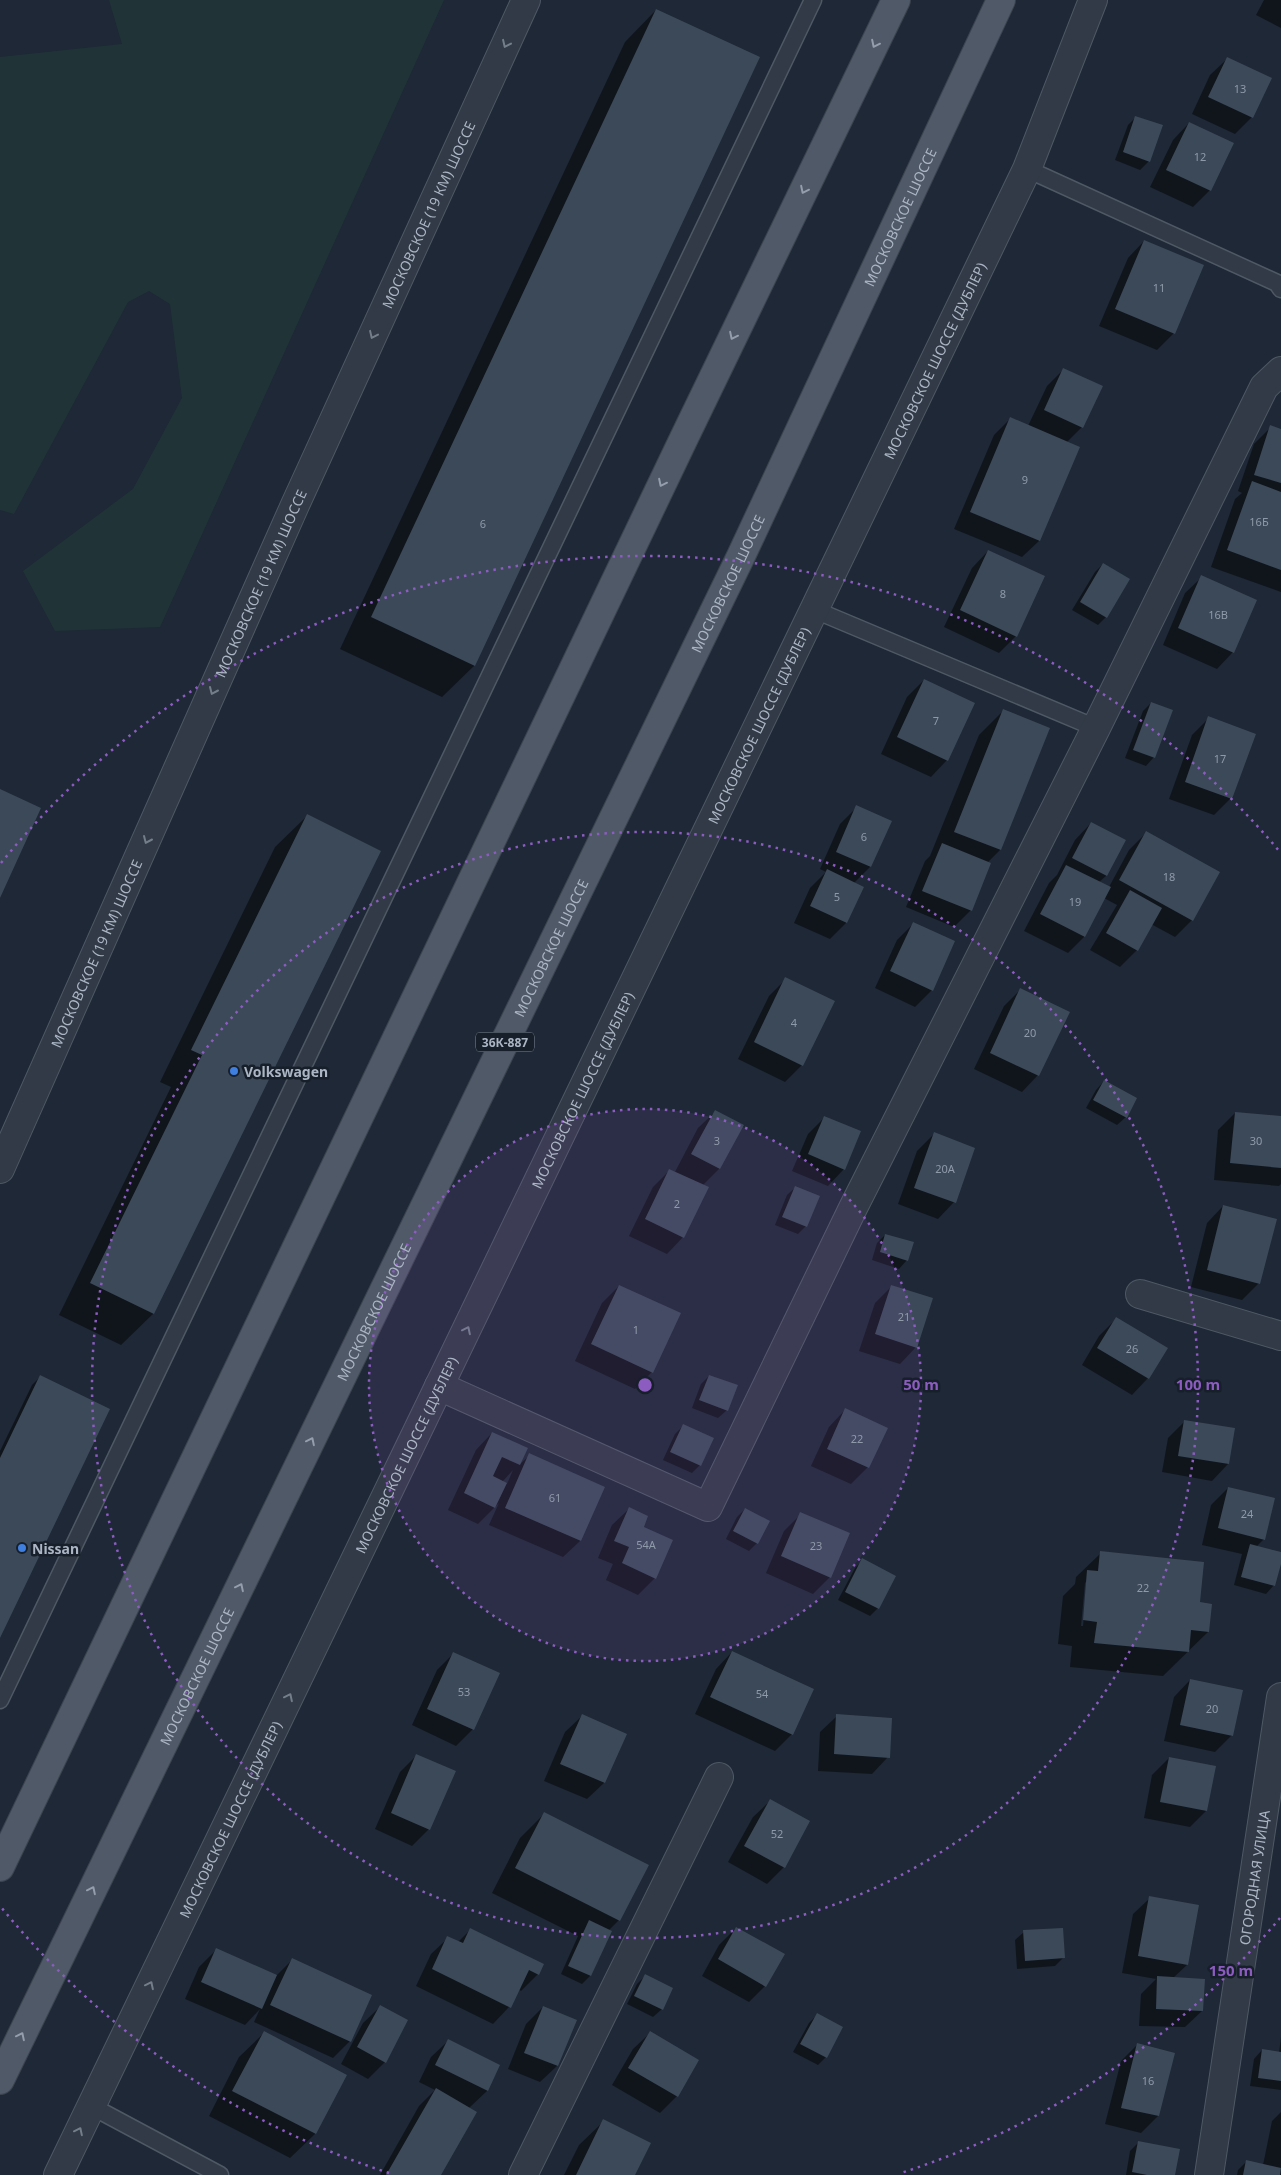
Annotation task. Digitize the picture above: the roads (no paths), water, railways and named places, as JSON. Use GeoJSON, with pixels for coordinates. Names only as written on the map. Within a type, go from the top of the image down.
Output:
{"type":"FeatureCollection","features":[{"type":"Feature","properties":{"kind":"main road"},"geometry":{"type":"LineString","coordinates":[[0,1867],[684,438],[896,0]]}},
{"type":"Feature","properties":{"kind":"main road","name":"МОСКОВСКОЕ ШОССЕ"},"geometry":{"type":"LineString","coordinates":[[0,2080],[737,564],[1001,0]]}},
{"type":"Feature","properties":{"kind":"street","name":"МОСКОВСКОЕ (19 КМ) ШОССЕ"},"geometry":{"type":"LineString","coordinates":[[0,1169],[295,505],[526,0]]}},
{"type":"Feature","properties":{"kind":"street","name":"МОСКОВСКОЕ ШОССЕ (ДУБЛЕР)"},"geometry":{"type":"LineString","coordinates":[[58,2175],[1028,170],[1094,0]]}},
{"type":"Feature","properties":{"kind":"street"},"geometry":{"type":"LineString","coordinates":[[439,1386],[708,1507],[853,1208],[1096,728],[1264,387],[1281,371]]}},
{"type":"Feature","properties":{"kind":"street"},"geometry":{"type":"LineString","coordinates":[[1140,1294],[1281,1336]]}},
{"type":"Feature","properties":{"kind":"street","name":"ОГОРОДНАЯ УЛИЦА"},"geometry":{"type":"LineString","coordinates":[[1208,2175],[1281,1697]]}},
{"type":"Feature","properties":{"kind":"street"},"geometry":{"type":"LineString","coordinates":[[524,2175],[719,1776]]}},
{"type":"Feature","properties":{"kind":"lane"},"geometry":{"type":"LineString","coordinates":[[0,1700],[813,0]]}},
{"type":"Feature","properties":{"kind":"lane"},"geometry":{"type":"LineString","coordinates":[[1028,170],[1277,283],[1281,289]]}},
{"type":"Feature","properties":{"kind":"lane"},"geometry":{"type":"LineString","coordinates":[[815,610],[1096,728]]}},
{"type":"Feature","properties":{"kind":"lane"},"geometry":{"type":"LineString","coordinates":[[91,2106],[220,2175]]}},
{"type":"Feature","properties":{"kind":"place","name":"Volkswagen"},"geometry":{"type":"Point","coordinates":[234,1071]}},
{"type":"Feature","properties":{"kind":"place","name":"Nissan"},"geometry":{"type":"Point","coordinates":[22,1548]}}]}
